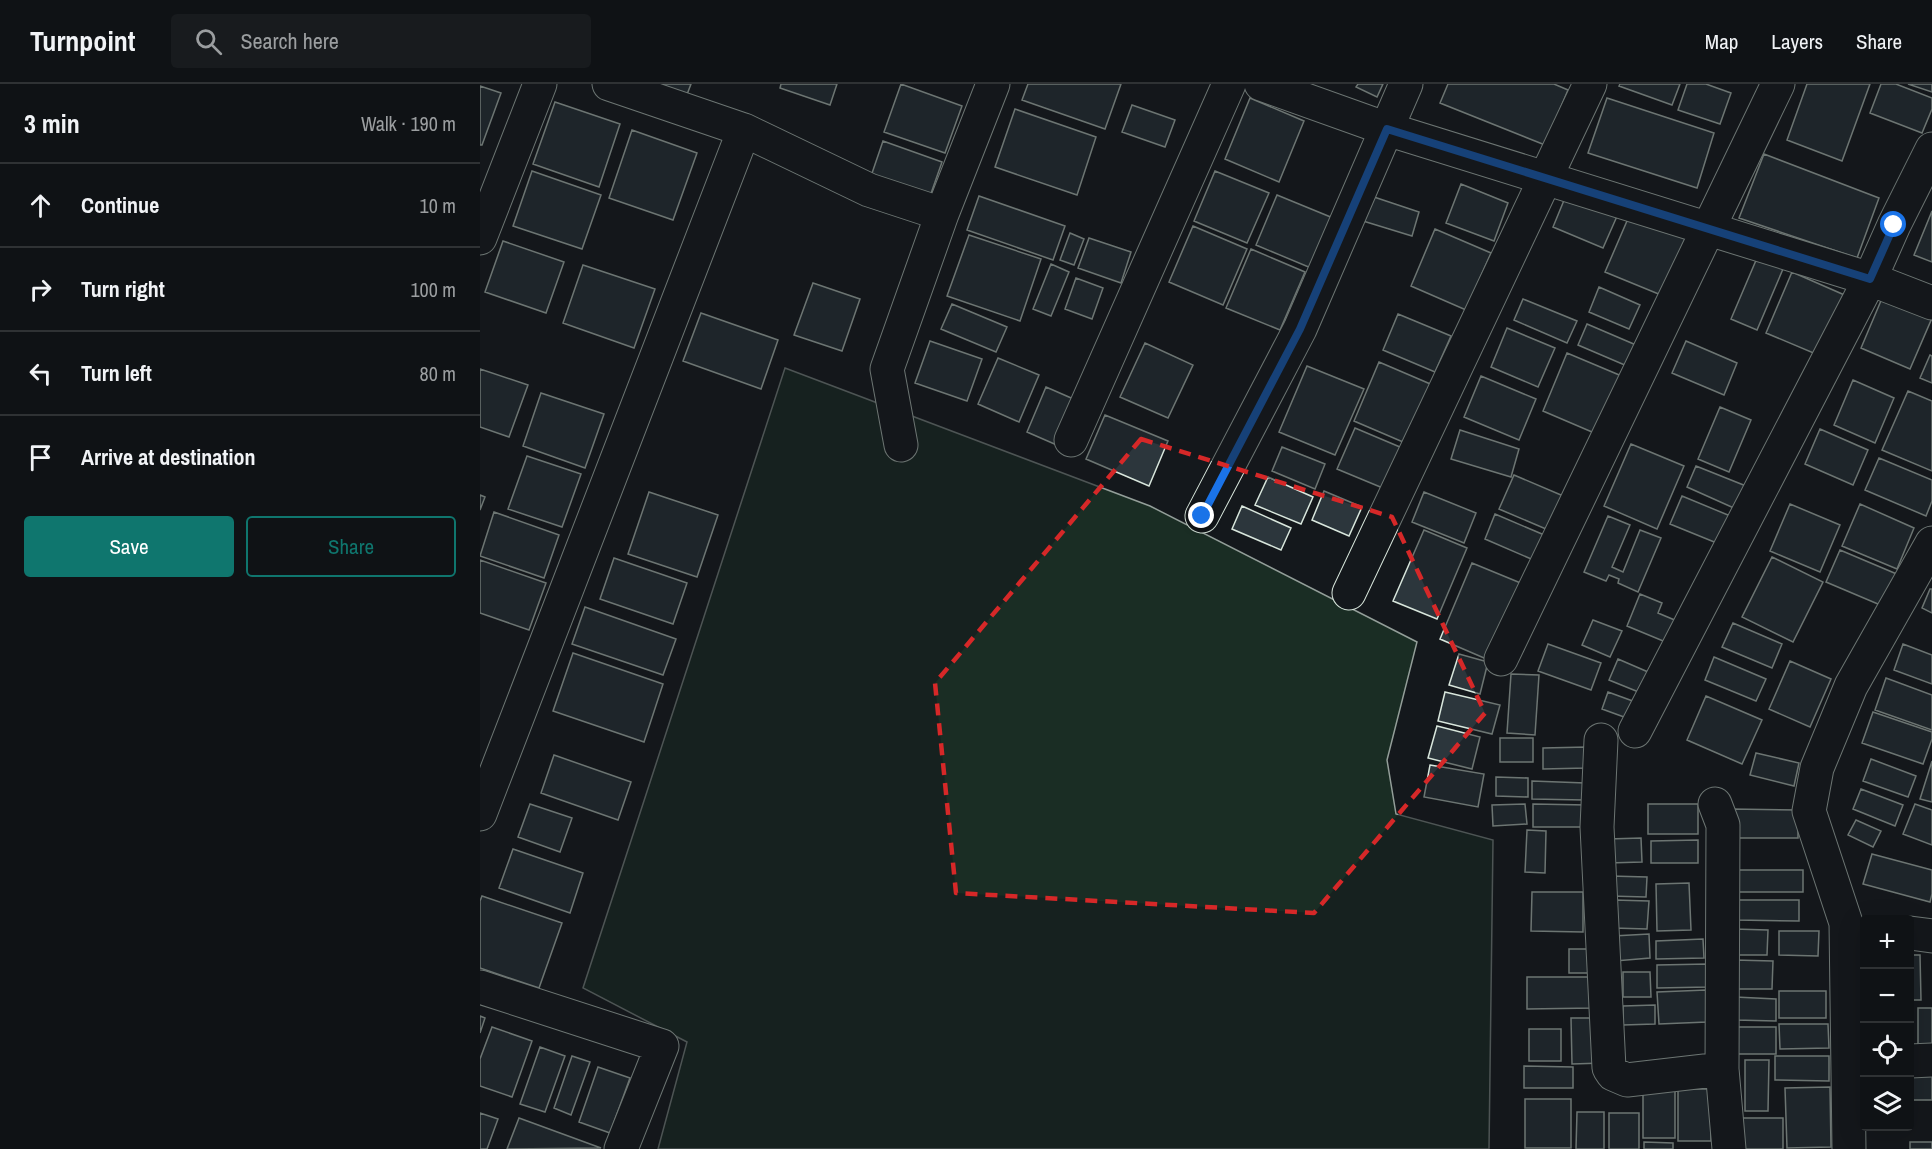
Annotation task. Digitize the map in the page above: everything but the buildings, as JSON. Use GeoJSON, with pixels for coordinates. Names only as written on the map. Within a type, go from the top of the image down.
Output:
{"type":"FeatureCollection","features":[{"type":"Feature","properties":{"kind":"street"},"geometry":{"type":"LineString","coordinates":[[480,238],[540,84]]}},
{"type":"Feature","properties":{"kind":"street"},"geometry":{"type":"LineString","coordinates":[[609,84],[744,130],[869,190],[942,214]]}},
{"type":"Feature","properties":{"kind":"street"},"geometry":{"type":"LineString","coordinates":[[902,445],[887,369],[942,214],[993,84]]}},
{"type":"Feature","properties":{"kind":"street"},"geometry":{"type":"LineString","coordinates":[[1071,440],[1229,84]]}},
{"type":"Feature","properties":{"kind":"street"},"geometry":{"type":"LineString","coordinates":[[1261,84],[1387,129],[1870,279],[1932,303]]}},
{"type":"Feature","properties":{"kind":"street"},"geometry":{"type":"LineString","coordinates":[[1202,516],[1300,329],[1406,84]]}},
{"type":"Feature","properties":{"kind":"street"},"geometry":{"type":"LineString","coordinates":[[1349,593],[1590,84]]}},
{"type":"Feature","properties":{"kind":"street"},"geometry":{"type":"LineString","coordinates":[[1501,659],[1778,84]]}},
{"type":"Feature","properties":{"kind":"street"},"geometry":{"type":"LineString","coordinates":[[480,814],[744,130]]}},
{"type":"Feature","properties":{"kind":"street"},"geometry":{"type":"LineString","coordinates":[[1635,731],[1870,279],[1932,149]]}},
{"type":"Feature","properties":{"kind":"street"},"geometry":{"type":"LineString","coordinates":[[1849,1149],[1856,1063],[1855,924],[1809,811],[1817,768],[1851,686],[1932,543]]}},
{"type":"Feature","properties":{"kind":"street"},"geometry":{"type":"LineString","coordinates":[[1600,740],[1597,827],[1609,1068],[1613,1074],[1627,1080],[1722,1069]]}},
{"type":"Feature","properties":{"kind":"street"},"geometry":{"type":"LineString","coordinates":[[1715,804],[1723,825],[1722,1069],[1729,1149]]}},
{"type":"Feature","properties":{"kind":"street"},"geometry":{"type":"LineString","coordinates":[[1914,934],[1932,936]]}},
{"type":"Feature","properties":{"kind":"street"},"geometry":{"type":"LineString","coordinates":[[480,987],[662,1046],[621,1149]]}},
{"type":"Feature","properties":{"kind":"street"},"geometry":{"type":"LineString","coordinates":[[1914,1061],[1932,1060]]}},
{"type":"Feature","properties":{"kind":"highlighted area"},"geometry":{"type":"Polygon","coordinates":[[[1141,439],[1392,517],[1485,713],[1314,913],[956,893],[935,683],[1141,439]]]}},
{"type":"Feature","properties":{"kind":"green space"},"geometry":{"type":"Polygon","coordinates":[[[785,368],[1150,506],[1417,642],[1387,760],[1396,814],[1493,840],[1489,1149],[658,1149],[687,1042],[583,988],[785,368]]]}},
{"type":"Feature","properties":{"kind":"route"},"geometry":{"type":"LineString","coordinates":[[1202,516],[1300,329],[1387,129],[1870,279],[1894,225]]}}]}
